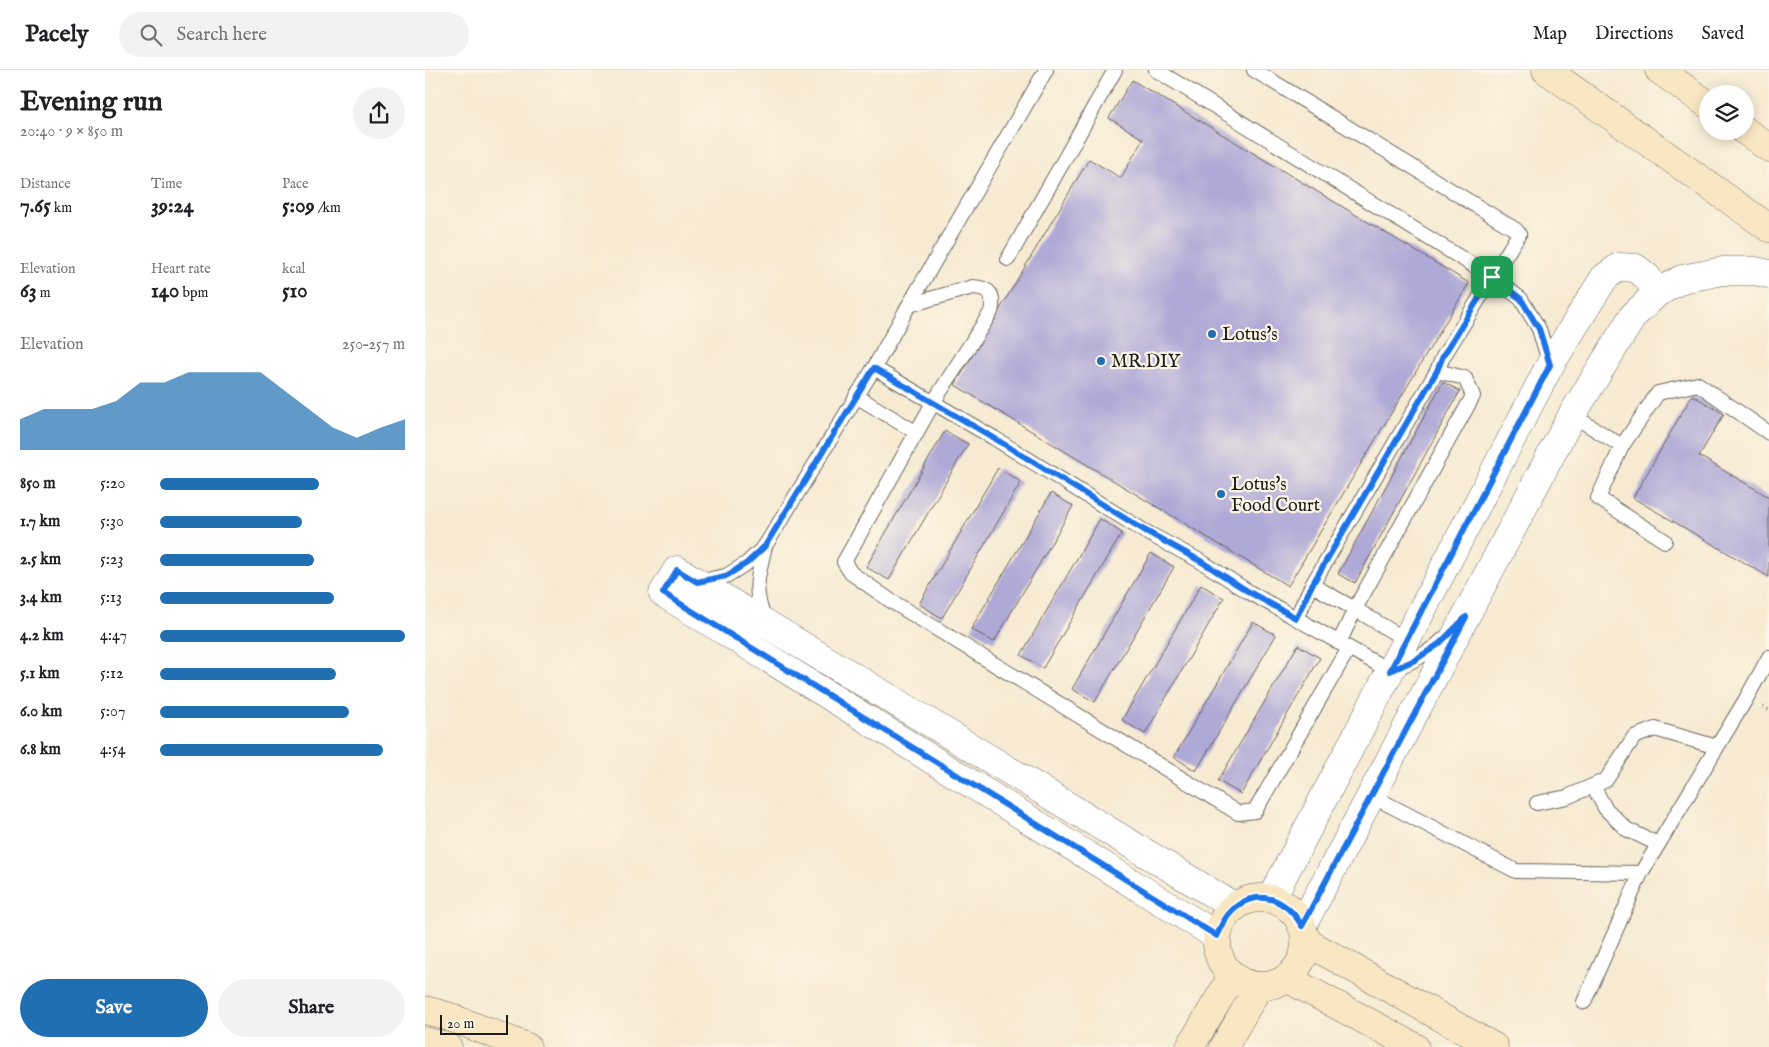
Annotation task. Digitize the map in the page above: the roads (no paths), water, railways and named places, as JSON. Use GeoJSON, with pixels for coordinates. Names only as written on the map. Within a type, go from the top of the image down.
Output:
{"type":"FeatureCollection","features":[{"type":"Feature","properties":{"kind":"street"},"geometry":{"type":"LineString","coordinates":[[1546,70],[1769,228]]}},
{"type":"Feature","properties":{"kind":"street"},"geometry":{"type":"LineString","coordinates":[[1659,70],[1699,98]]}},
{"type":"Feature","properties":{"kind":"street"},"geometry":{"type":"LineString","coordinates":[[1754,137],[1769,148]]}},
{"type":"Feature","properties":{"kind":"street"},"geometry":{"type":"LineString","coordinates":[[1271,899],[1550,365],[1604,278],[1619,267],[1636,268],[1647,277],[1657,293]]}},
{"type":"Feature","properties":{"kind":"street"},"geometry":{"type":"LineString","coordinates":[[1303,934],[1372,796],[1572,416],[1633,316],[1657,293],[1682,279],[1723,270],[1755,271],[1769,274]]}},
{"type":"Feature","properties":{"kind":"street"},"geometry":{"type":"LineString","coordinates":[[1217,936],[663,593],[677,570],[1235,907]]}},
{"type":"Feature","properties":{"kind":"street"},"geometry":{"type":"LineString","coordinates":[[1256,898],[1271,899],[1284,904],[1295,914],[1303,934],[1303,955],[1297,968],[1286,978],[1273,984],[1259,986],[1245,983],[1233,975],[1223,964],[1218,950],[1217,936],[1222,922],[1242,902],[1256,898]]}},
{"type":"Feature","properties":{"kind":"street"},"geometry":{"type":"LineString","coordinates":[[1303,934],[1494,1047]]}},
{"type":"Feature","properties":{"kind":"street"},"geometry":{"type":"LineString","coordinates":[[1190,1047],[1233,975]]}},
{"type":"Feature","properties":{"kind":"street"},"geometry":{"type":"LineString","coordinates":[[1286,978],[1415,1047]]}},
{"type":"Feature","properties":{"kind":"street"},"geometry":{"type":"LineString","coordinates":[[1224,1047],[1259,986]]}},
{"type":"Feature","properties":{"kind":"street"},"geometry":{"type":"LineString","coordinates":[[425,1010],[447,1016],[527,1047]]}},
{"type":"Feature","properties":{"kind":"street"},"geometry":{"type":"LineString","coordinates":[[425,1041],[448,1047]]}},
{"type":"Feature","properties":{"kind":"lane"},"geometry":{"type":"LineString","coordinates":[[697,582],[726,576],[747,563],[765,546],[874,368],[1046,70]]}},
{"type":"Feature","properties":{"kind":"lane"},"geometry":{"type":"LineString","coordinates":[[1008,259],[1115,70]]}},
{"type":"Feature","properties":{"kind":"lane"},"geometry":{"type":"LineString","coordinates":[[1155,70],[1492,277],[1521,299],[1539,329],[1550,365]]}},
{"type":"Feature","properties":{"kind":"lane"},"geometry":{"type":"LineString","coordinates":[[1254,70],[1516,230],[1519,234],[1443,356],[1437,371],[1312,585],[1296,618]]}},
{"type":"Feature","properties":{"kind":"lane"},"geometry":{"type":"LineString","coordinates":[[909,305],[973,287],[983,288],[990,293],[994,302],[991,312],[933,403],[843,562],[851,573],[891,600],[1238,813],[1255,811],[1344,645],[1355,609],[1473,396],[1465,378],[1437,371]]}},
{"type":"Feature","properties":{"kind":"lane"},"geometry":{"type":"LineString","coordinates":[[874,368],[1144,530],[1202,562],[1249,592],[1390,671],[1415,660],[1439,644],[1466,617]]}},
{"type":"Feature","properties":{"kind":"lane"},"geometry":{"type":"LineString","coordinates":[[1665,541],[1598,498],[1622,446],[1658,393],[1698,384],[1769,433]]}},
{"type":"Feature","properties":{"kind":"lane"},"geometry":{"type":"LineString","coordinates":[[857,396],[917,433]]}},
{"type":"Feature","properties":{"kind":"lane"},"geometry":{"type":"LineString","coordinates":[[1572,416],[1622,446]]}},
{"type":"Feature","properties":{"kind":"lane"},"geometry":{"type":"LineString","coordinates":[[765,546],[757,580],[758,602],[767,624]]}},
{"type":"Feature","properties":{"kind":"lane"},"geometry":{"type":"LineString","coordinates":[[1312,585],[1406,640]]}},
{"type":"Feature","properties":{"kind":"lane"},"geometry":{"type":"LineString","coordinates":[[1584,1002],[1641,873],[1746,699],[1769,657]]}},
{"type":"Feature","properties":{"kind":"lane"},"geometry":{"type":"LineString","coordinates":[[1537,803],[1567,797],[1606,780],[1634,737],[1655,729],[1717,747]]}},
{"type":"Feature","properties":{"kind":"lane"},"geometry":{"type":"LineString","coordinates":[[1593,786],[1605,808],[1626,829],[1658,844]]}},
{"type":"Feature","properties":{"kind":"lane"},"geometry":{"type":"LineString","coordinates":[[1372,796],[1516,871],[1641,873]]}},
{"type":"Feature","properties":{"kind":"place","name":"Lotus's"},"geometry":{"type":"Point","coordinates":[1212,334]}},
{"type":"Feature","properties":{"kind":"place","name":"MR.DIY"},"geometry":{"type":"Point","coordinates":[1101,361]}},
{"type":"Feature","properties":{"kind":"place","name":"Lotus's Food Court"},"geometry":{"type":"Point","coordinates":[1221,494]}}]}
